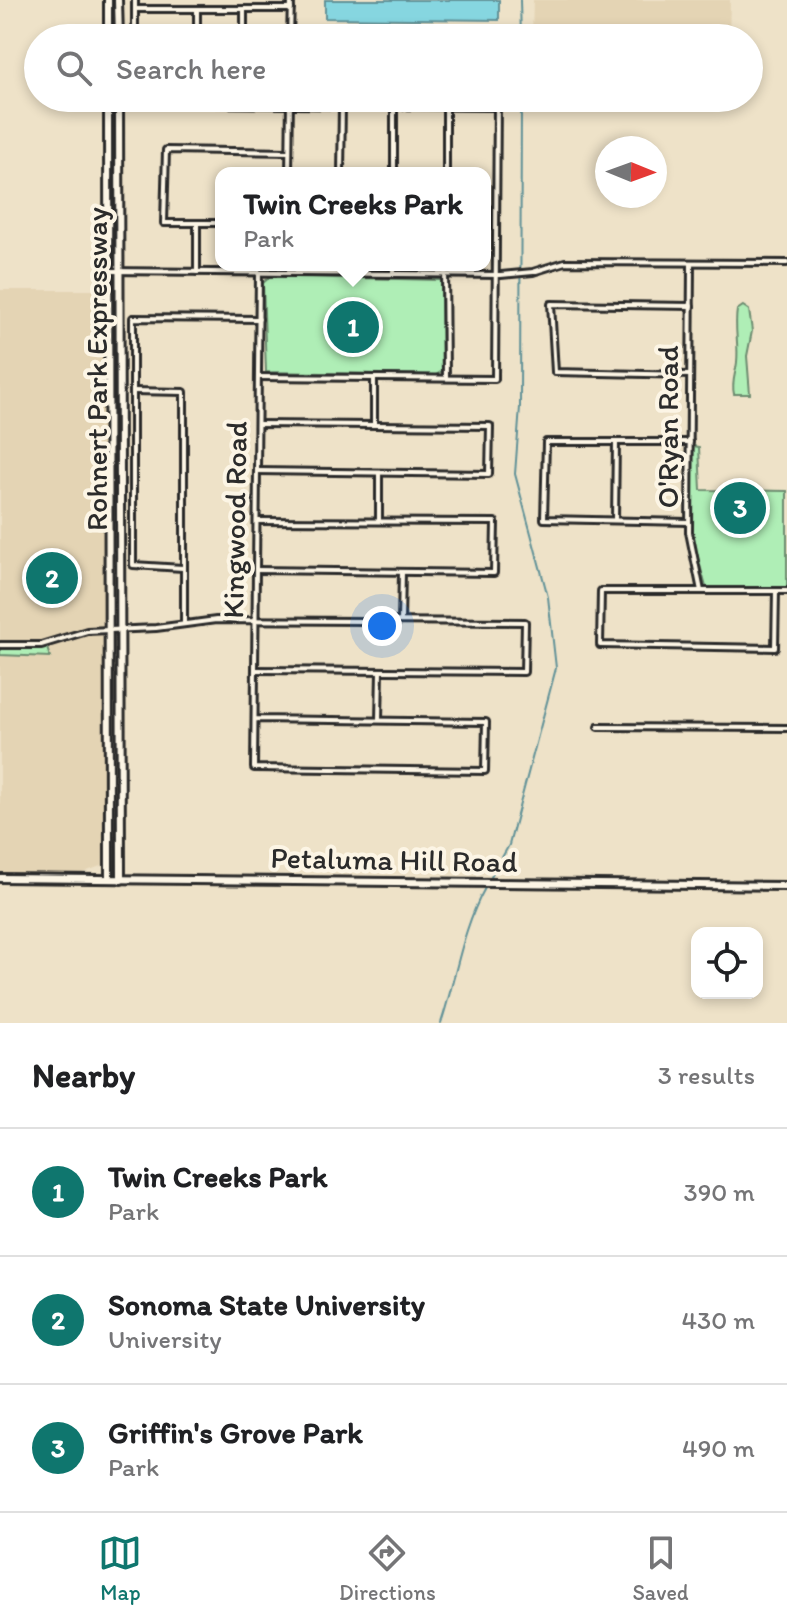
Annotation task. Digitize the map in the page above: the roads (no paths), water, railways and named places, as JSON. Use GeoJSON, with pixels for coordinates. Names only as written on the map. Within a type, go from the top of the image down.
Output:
{"type":"FeatureCollection","features":[{"type":"Feature","properties":{"kind":"main road"},"geometry":{"type":"LineString","coordinates":[[108,0],[108,24]]}},
{"type":"Feature","properties":{"kind":"main road"},"geometry":{"type":"LineString","coordinates":[[118,0],[119,24]]}},
{"type":"Feature","properties":{"kind":"main road","name":"Rohnert Park Expressway"},"geometry":{"type":"LineString","coordinates":[[108,112],[109,879]]}},
{"type":"Feature","properties":{"kind":"main road","name":"Rohnert Park Expressway"},"geometry":{"type":"LineString","coordinates":[[119,112],[121,880]]}},
{"type":"Feature","properties":{"kind":"main road","name":"Petaluma Hill Road"},"geometry":{"type":"LineString","coordinates":[[0,878],[787,886]]}},
{"type":"Feature","properties":{"kind":"street"},"geometry":{"type":"LineString","coordinates":[[135,0],[135,24]]}},
{"type":"Feature","properties":{"kind":"street"},"geometry":{"type":"LineString","coordinates":[[290,24],[291,0]]}},
{"type":"Feature","properties":{"kind":"street"},"geometry":{"type":"LineString","coordinates":[[135,9],[291,9]]}},
{"type":"Feature","properties":{"kind":"street"},"geometry":{"type":"LineString","coordinates":[[197,9],[197,24]]}},
{"type":"Feature","properties":{"kind":"street"},"geometry":{"type":"LineString","coordinates":[[244,9],[244,24]]}},
{"type":"Feature","properties":{"kind":"street"},"geometry":{"type":"LineString","coordinates":[[289,167],[290,112]]}},
{"type":"Feature","properties":{"kind":"street"},"geometry":{"type":"LineString","coordinates":[[341,167],[342,112]]}},
{"type":"Feature","properties":{"kind":"street"},"geometry":{"type":"LineString","coordinates":[[394,112],[394,167]]}},
{"type":"Feature","properties":{"kind":"street"},"geometry":{"type":"LineString","coordinates":[[446,112],[446,167]]}},
{"type":"Feature","properties":{"kind":"street"},"geometry":{"type":"LineString","coordinates":[[258,377],[495,379],[497,112]]}},
{"type":"Feature","properties":{"kind":"street"},"geometry":{"type":"LineString","coordinates":[[215,223],[164,223],[166,150],[289,152]]}},
{"type":"Feature","properties":{"kind":"street"},"geometry":{"type":"LineString","coordinates":[[197,223],[197,272]]}},
{"type":"Feature","properties":{"kind":"street"},"geometry":{"type":"LineString","coordinates":[[108,271],[513,275],[565,262],[787,263]]}},
{"type":"Feature","properties":{"kind":"street","name":"O'Ryan Road"},"geometry":{"type":"LineString","coordinates":[[691,262],[689,522],[690,550],[701,591]]}},
{"type":"Feature","properties":{"kind":"street"},"geometry":{"type":"LineString","coordinates":[[446,271],[446,378]]}},
{"type":"Feature","properties":{"kind":"street","name":"Kingwood Road"},"geometry":{"type":"LineString","coordinates":[[259,272],[254,768],[485,771],[486,722],[379,720]]}},
{"type":"Feature","properties":{"kind":"street"},"geometry":{"type":"LineString","coordinates":[[690,375],[555,372],[551,304],[691,306]]}},
{"type":"Feature","properties":{"kind":"street"},"geometry":{"type":"LineString","coordinates":[[183,568],[133,565],[133,318],[259,319]]}},
{"type":"Feature","properties":{"kind":"street"},"geometry":{"type":"LineString","coordinates":[[374,378],[374,425]]}},
{"type":"Feature","properties":{"kind":"street"},"geometry":{"type":"LineString","coordinates":[[133,391],[184,392],[184,624]]}},
{"type":"Feature","properties":{"kind":"street"},"geometry":{"type":"LineString","coordinates":[[257,471],[489,474],[490,426],[258,424]]}},
{"type":"Feature","properties":{"kind":"street"},"geometry":{"type":"LineString","coordinates":[[689,522],[544,519],[546,442],[690,442]]}},
{"type":"Feature","properties":{"kind":"street"},"geometry":{"type":"LineString","coordinates":[[615,520],[616,442]]}},
{"type":"Feature","properties":{"kind":"street"},"geometry":{"type":"LineString","coordinates":[[379,473],[379,521]]}},
{"type":"Feature","properties":{"kind":"street"},"geometry":{"type":"LineString","coordinates":[[256,570],[494,573],[495,522],[257,521]]}},
{"type":"Feature","properties":{"kind":"street"},"geometry":{"type":"LineString","coordinates":[[401,621],[402,572]]}},
{"type":"Feature","properties":{"kind":"street"},"geometry":{"type":"LineString","coordinates":[[776,591],[775,648],[600,645],[601,591],[701,591],[776,591],[787,591]]}},
{"type":"Feature","properties":{"kind":"street"},"geometry":{"type":"LineString","coordinates":[[0,645],[46,644],[77,633],[109,629],[255,620],[525,622],[524,672],[255,670]]}},
{"type":"Feature","properties":{"kind":"street"},"geometry":{"type":"LineString","coordinates":[[255,719],[379,720],[380,671]]}},
{"type":"Feature","properties":{"kind":"street"},"geometry":{"type":"LineString","coordinates":[[598,727],[787,728]]}},
{"type":"Feature","properties":{"kind":"water"},"geometry":{"type":"Polygon","coordinates":[[[325,0],[499,0],[499,20],[325,18],[325,0]]]}},
{"type":"Feature","properties":{"kind":"waterway"},"geometry":{"type":"LineString","coordinates":[[520,0],[521,24]]}},
{"type":"Feature","properties":{"kind":"waterway"},"geometry":{"type":"LineString","coordinates":[[491,877],[509,845],[556,668],[548,597],[515,474],[520,407],[521,112]]}},
{"type":"Feature","properties":{"kind":"waterway"},"geometry":{"type":"LineString","coordinates":[[441,1023],[465,937],[485,888]]}},
{"type":"Feature","properties":{"kind":"place","name":"Twin Creeks Park"},"geometry":{"type":"Point","coordinates":[353,327]}},
{"type":"Feature","properties":{"kind":"place","name":"Griffin's Grove Park"},"geometry":{"type":"Point","coordinates":[740,508]}},
{"type":"Feature","properties":{"kind":"place","name":"Sonoma State University"},"geometry":{"type":"Point","coordinates":[52,578]}}]}
